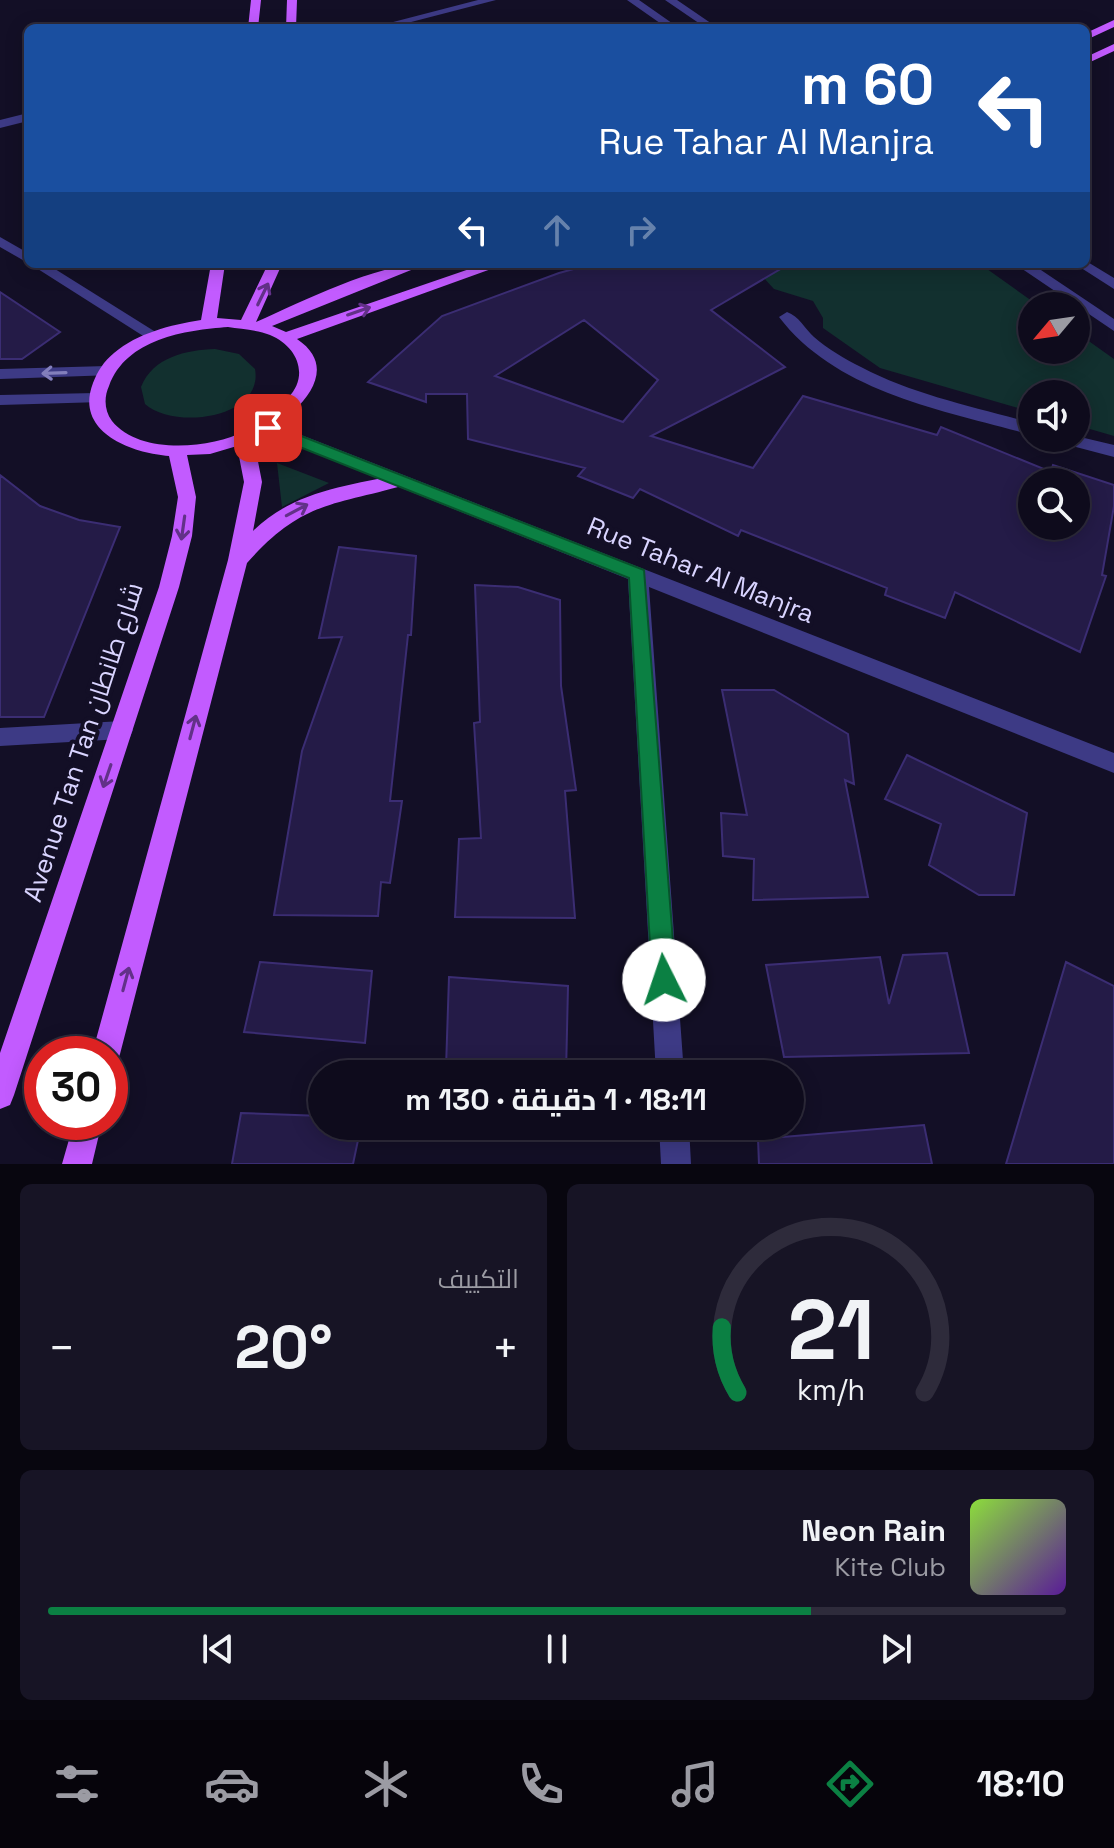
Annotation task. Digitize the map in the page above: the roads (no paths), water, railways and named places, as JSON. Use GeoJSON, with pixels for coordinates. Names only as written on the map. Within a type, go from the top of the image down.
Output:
{"type":"FeatureCollection","features":[{"type":"Feature","properties":{"kind":"main road"},"geometry":{"type":"LineString","coordinates":[[253,24],[256,0]]}},
{"type":"Feature","properties":{"kind":"main road"},"geometry":{"type":"LineString","coordinates":[[291,24],[292,0]]}},
{"type":"Feature","properties":{"kind":"main road"},"geometry":{"type":"LineString","coordinates":[[1090,35],[1114,23]]}},
{"type":"Feature","properties":{"kind":"main road"},"geometry":{"type":"LineString","coordinates":[[1090,59],[1114,47]]}},
{"type":"Feature","properties":{"kind":"main road"},"geometry":{"type":"LineString","coordinates":[[208,323],[217,268]]}},
{"type":"Feature","properties":{"kind":"main road"},"geometry":{"type":"LineString","coordinates":[[253,325],[274,268]]}},
{"type":"Feature","properties":{"kind":"main road"},"geometry":{"type":"LineString","coordinates":[[253,325],[408,268]]}},
{"type":"Feature","properties":{"kind":"main road"},"geometry":{"type":"LineString","coordinates":[[286,337],[486,268]]}},
{"type":"Feature","properties":{"kind":"main road"},"geometry":{"type":"LineString","coordinates":[[208,323],[253,325],[286,337],[305,356],[308,379],[296,405],[268,428],[223,446],[177,451],[144,446],[117,435],[106,425],[96,398],[107,371],[127,352],[154,336],[208,323]]}},
{"type":"Feature","properties":{"kind":"main road"},"geometry":{"type":"LineString","coordinates":[[111,1036],[238,560],[253,482],[245,439]]}},
{"type":"Feature","properties":{"kind":"main road","name":"Avenue Tan Tan شارع طانطان"},"geometry":{"type":"LineString","coordinates":[[0,1095],[122,730],[182,536],[187,497],[177,451]]}},
{"type":"Feature","properties":{"kind":"main road"},"geometry":{"type":"LineString","coordinates":[[238,560],[268,528],[306,505],[329,496],[399,481]]}},
{"type":"Feature","properties":{"kind":"main road"},"geometry":{"type":"LineString","coordinates":[[77,1164],[83,1140]]}},
{"type":"Feature","properties":{"kind":"street"},"geometry":{"type":"LineString","coordinates":[[392,24],[491,0]]}},
{"type":"Feature","properties":{"kind":"street"},"geometry":{"type":"LineString","coordinates":[[632,0],[668,24]]}},
{"type":"Feature","properties":{"kind":"street"},"geometry":{"type":"LineString","coordinates":[[670,0],[707,24]]}},
{"type":"Feature","properties":{"kind":"street"},"geometry":{"type":"LineString","coordinates":[[425,16],[431,24]]}},
{"type":"Feature","properties":{"kind":"street"},"geometry":{"type":"LineString","coordinates":[[0,124],[24,118]]}},
{"type":"Feature","properties":{"kind":"street"},"geometry":{"type":"LineString","coordinates":[[0,241],[24,256]]}},
{"type":"Feature","properties":{"kind":"street"},"geometry":{"type":"LineString","coordinates":[[44,268],[154,336]]}},
{"type":"Feature","properties":{"kind":"street"},"geometry":{"type":"LineString","coordinates":[[1028,268],[1114,326]]}},
{"type":"Feature","properties":{"kind":"street"},"geometry":{"type":"LineString","coordinates":[[1088,268],[1114,284]]}},
{"type":"Feature","properties":{"kind":"street"},"geometry":{"type":"LineString","coordinates":[[787,317],[818,350],[871,379],[1018,425]]}},
{"type":"Feature","properties":{"kind":"street"},"geometry":{"type":"LineString","coordinates":[[0,374],[107,371]]}},
{"type":"Feature","properties":{"kind":"street"},"geometry":{"type":"LineString","coordinates":[[0,400],[96,398]]}},
{"type":"Feature","properties":{"kind":"street","name":"Rue Tahar Al Manjra"},"geometry":{"type":"LineString","coordinates":[[268,428],[1114,763]]}},
{"type":"Feature","properties":{"kind":"street"},"geometry":{"type":"LineString","coordinates":[[1090,445],[1114,451]]}},
{"type":"Feature","properties":{"kind":"street"},"geometry":{"type":"LineString","coordinates":[[638,575],[669,1060]]}},
{"type":"Feature","properties":{"kind":"street"},"geometry":{"type":"LineString","coordinates":[[0,737],[122,730]]}},
{"type":"Feature","properties":{"kind":"street"},"geometry":{"type":"LineString","coordinates":[[675,1140],[676,1164]]}}]}
